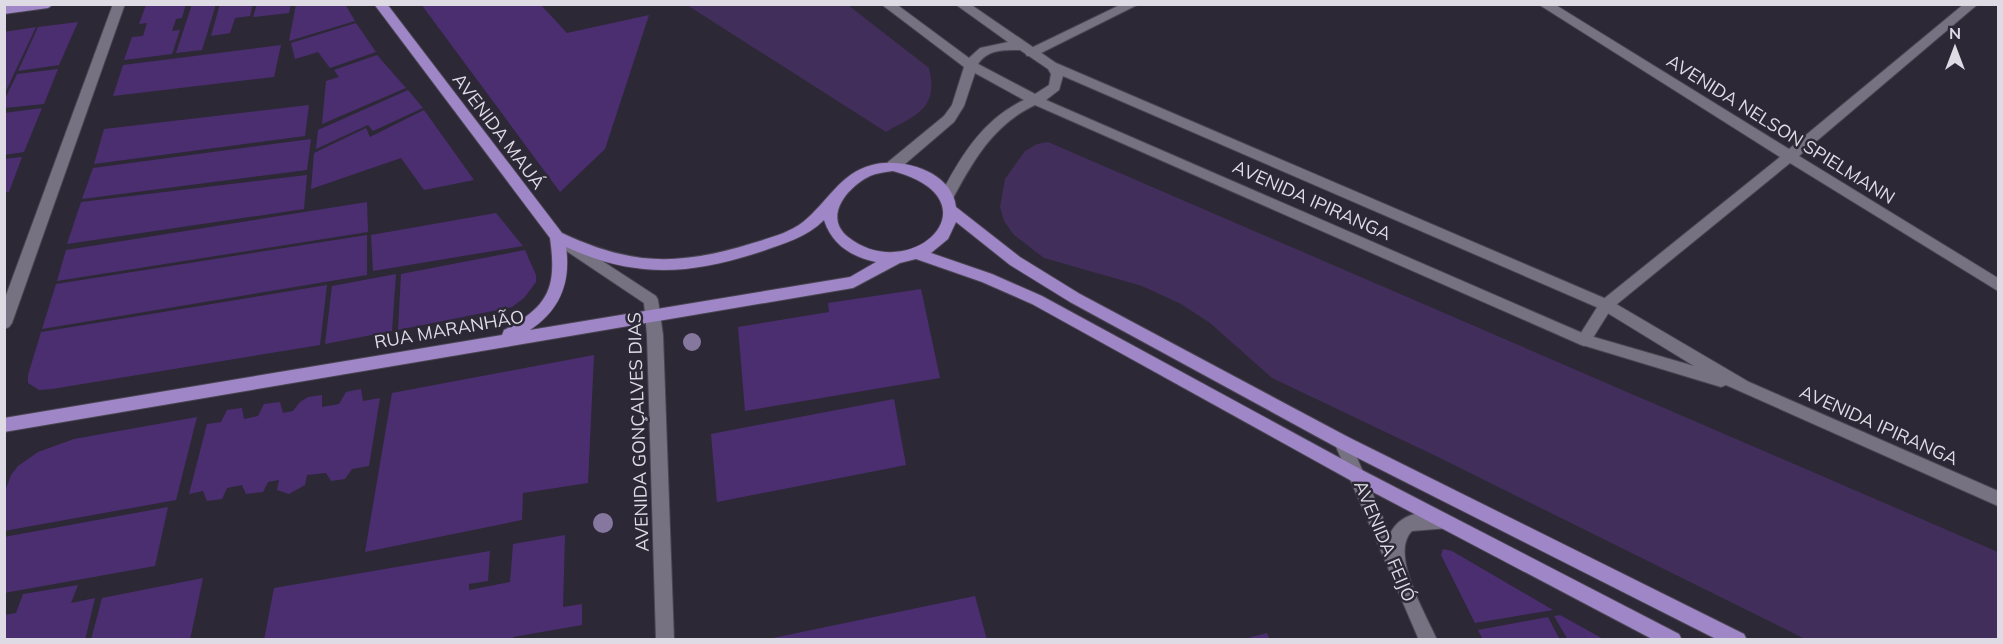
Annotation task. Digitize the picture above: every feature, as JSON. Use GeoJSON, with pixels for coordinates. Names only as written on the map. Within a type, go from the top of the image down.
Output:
{"type":"FeatureCollection","features":[{"type":"Feature","properties":{"kind":"main road"},"geometry":{"type":"LineString","coordinates":[[4,10],[48,4]]}},
{"type":"Feature","properties":{"kind":"main road"},"geometry":{"type":"LineString","coordinates":[[4,323],[119,4]]}},
{"type":"Feature","properties":{"kind":"main road","name":"AVENIDA MAUÁ"},"geometry":{"type":"LineString","coordinates":[[380,4],[557,237],[606,258],[636,264],[665,266],[693,264],[735,255],[793,235],[807,227],[831,204]]}},
{"type":"Feature","properties":{"kind":"main road","name":"AVENIDA IPIRANGA"},"geometry":{"type":"LineString","coordinates":[[887,4],[970,65],[1035,100],[1584,340],[1743,387]]}},
{"type":"Feature","properties":{"kind":"main road","name":"AVENIDA IPIRANGA"},"geometry":{"type":"LineString","coordinates":[[961,4],[1052,66],[1606,305],[1743,387],[1998,499]]}},
{"type":"Feature","properties":{"kind":"main road"},"geometry":{"type":"LineString","coordinates":[[893,166],[950,118],[958,104],[970,65],[982,52],[995,47],[1026,50],[1133,4]]}},
{"type":"Feature","properties":{"kind":"main road","name":"AVENIDA NELSON SPIELMANN"},"geometry":{"type":"LineString","coordinates":[[1544,4],[1998,285]]}},
{"type":"Feature","properties":{"kind":"main road"},"geometry":{"type":"LineString","coordinates":[[1584,340],[1606,305],[1972,4]]}},
{"type":"Feature","properties":{"kind":"main road"},"geometry":{"type":"LineString","coordinates":[[1052,66],[1057,74],[1056,85],[1047,94],[1017,108],[983,138],[963,164],[949,204],[947,228],[936,242],[918,254],[895,260],[872,258],[852,250],[838,236],[830,222],[831,204],[839,190],[867,171],[893,166],[916,172],[934,182],[949,204],[1044,281],[1342,442],[1738,639]]}},
{"type":"Feature","properties":{"kind":"main road"},"geometry":{"type":"LineString","coordinates":[[495,341],[539,316],[550,304],[558,288],[562,270],[557,237]]}},
{"type":"Feature","properties":{"kind":"main road","name":"AVENIDA GONÇALVES DIAS"},"geometry":{"type":"LineString","coordinates":[[557,237],[651,300],[654,315],[665,639]]}},
{"type":"Feature","properties":{"kind":"main road"},"geometry":{"type":"LineString","coordinates":[[918,254],[987,278],[1037,300],[1356,475],[1673,639]]}},
{"type":"Feature","properties":{"kind":"main road","name":"RUA MARANHÃO"},"geometry":{"type":"LineString","coordinates":[[4,425],[853,282],[895,260]]}},
{"type":"Feature","properties":{"kind":"main road","name":"AVENIDA FEIJÓ"},"geometry":{"type":"LineString","coordinates":[[1342,442],[1428,639]]}},
{"type":"Feature","properties":{"kind":"main road"},"geometry":{"type":"LineString","coordinates":[[1401,578],[1396,557],[1399,532],[1413,521],[1424,519],[1445,522]]}},
{"type":"Feature","properties":{"kind":"shaded area"},"geometry":{"type":"Polygon","coordinates":[[[687,5],[848,5],[929,68],[931,93],[928,102],[923,109],[907,121],[886,132],[687,5]]]}},
{"type":"Feature","properties":{"kind":"shaded area"},"geometry":{"type":"Polygon","coordinates":[[[1048,142],[1998,552],[1998,639],[1805,639],[1438,457],[1272,378],[1210,323],[1181,304],[1142,286],[1044,258],[1014,235],[1004,221],[1000,207],[1005,179],[1025,151],[1037,144],[1048,142]]]}},
{"type":"Feature","properties":{"kind":"building"},"geometry":{"type":"Polygon","coordinates":[[[186,4],[182,18],[176,19],[172,31],[180,30],[172,54],[124,60],[132,37],[143,36],[147,23],[139,24],[146,5],[186,4]]]}},
{"type":"Feature","properties":{"kind":"building"},"geometry":{"type":"Polygon","coordinates":[[[192,4],[216,4],[202,50],[176,53],[192,4]]]}},
{"type":"Feature","properties":{"kind":"building"},"geometry":{"type":"Polygon","coordinates":[[[220,4],[253,4],[250,16],[235,18],[230,33],[211,36],[220,4]]]}},
{"type":"Feature","properties":{"kind":"building"},"geometry":{"type":"Polygon","coordinates":[[[257,4],[291,4],[289,13],[253,17],[257,4]]]}},
{"type":"Feature","properties":{"kind":"building"},"geometry":{"type":"Polygon","coordinates":[[[296,4],[345,4],[355,21],[289,41],[296,4]]]}},
{"type":"Feature","properties":{"kind":"building"},"geometry":{"type":"Polygon","coordinates":[[[421,4],[540,4],[567,33],[649,15],[605,149],[560,192],[421,4]]]}},
{"type":"Feature","properties":{"kind":"building"},"geometry":{"type":"Polygon","coordinates":[[[78,22],[59,65],[18,71],[38,27],[78,22]]]}},
{"type":"Feature","properties":{"kind":"building"},"geometry":{"type":"Polygon","coordinates":[[[356,23],[376,52],[330,68],[318,52],[295,59],[291,43],[356,23]]]}},
{"type":"Feature","properties":{"kind":"building"},"geometry":{"type":"Polygon","coordinates":[[[36,27],[4,95],[4,32],[36,27]]]}},
{"type":"Feature","properties":{"kind":"building"},"geometry":{"type":"Polygon","coordinates":[[[281,45],[274,77],[113,96],[123,65],[281,45]]]}},
{"type":"Feature","properties":{"kind":"building"},"geometry":{"type":"Polygon","coordinates":[[[377,55],[406,88],[322,124],[326,81],[339,77],[334,70],[377,55]]]}},
{"type":"Feature","properties":{"kind":"building"},"geometry":{"type":"Polygon","coordinates":[[[58,69],[44,104],[4,108],[4,101],[17,74],[58,69]]]}},
{"type":"Feature","properties":{"kind":"building"},"geometry":{"type":"Polygon","coordinates":[[[408,90],[423,108],[373,131],[368,125],[316,149],[318,130],[408,90]]]}},
{"type":"Feature","properties":{"kind":"building"},"geometry":{"type":"Polygon","coordinates":[[[309,105],[305,136],[94,164],[104,129],[309,105]]]}},
{"type":"Feature","properties":{"kind":"building"},"geometry":{"type":"Polygon","coordinates":[[[42,108],[24,152],[4,155],[4,113],[42,108]]]}},
{"type":"Feature","properties":{"kind":"building"},"geometry":{"type":"Polygon","coordinates":[[[424,110],[474,180],[424,190],[401,158],[311,189],[314,153],[366,128],[370,137],[424,110]]]}},
{"type":"Feature","properties":{"kind":"building"},"geometry":{"type":"Polygon","coordinates":[[[311,139],[307,170],[82,199],[93,168],[311,139]]]}},
{"type":"Feature","properties":{"kind":"building"},"geometry":{"type":"Polygon","coordinates":[[[22,157],[9,192],[4,192],[4,159],[22,157]]]}},
{"type":"Feature","properties":{"kind":"building"},"geometry":{"type":"Polygon","coordinates":[[[307,175],[304,209],[67,244],[81,202],[307,175]]]}},
{"type":"Feature","properties":{"kind":"building"},"geometry":{"type":"Polygon","coordinates":[[[367,202],[368,232],[57,281],[66,250],[367,202]]]}},
{"type":"Feature","properties":{"kind":"building"},"geometry":{"type":"Polygon","coordinates":[[[496,213],[523,246],[373,271],[371,235],[496,213]]]}},
{"type":"Feature","properties":{"kind":"building"},"geometry":{"type":"Polygon","coordinates":[[[367,235],[367,275],[42,329],[56,284],[367,235]]]}},
{"type":"Feature","properties":{"kind":"building"},"geometry":{"type":"Polygon","coordinates":[[[525,250],[536,275],[536,282],[524,298],[512,307],[398,330],[401,274],[525,250]]]}},
{"type":"Feature","properties":{"kind":"building"},"geometry":{"type":"Polygon","coordinates":[[[396,274],[392,331],[325,344],[332,286],[396,274]]]}},
{"type":"Feature","properties":{"kind":"building"},"geometry":{"type":"Polygon","coordinates":[[[327,285],[320,345],[52,389],[39,390],[28,383],[28,375],[41,332],[327,285]]]}},
{"type":"Feature","properties":{"kind":"building"},"geometry":{"type":"Polygon","coordinates":[[[921,289],[940,378],[745,411],[738,327],[829,312],[828,303],[921,289]]]}},
{"type":"Feature","properties":{"kind":"building"},"geometry":{"type":"Polygon","coordinates":[[[594,355],[588,483],[523,493],[522,520],[365,552],[392,393],[594,355]]]}},
{"type":"Feature","properties":{"kind":"building"},"geometry":{"type":"Polygon","coordinates":[[[361,389],[363,401],[380,398],[369,466],[352,469],[345,479],[331,481],[326,473],[307,475],[305,485],[289,494],[277,490],[279,480],[268,482],[263,492],[246,494],[242,485],[227,488],[222,499],[207,501],[203,491],[189,494],[207,424],[221,422],[227,410],[242,408],[244,419],[258,416],[264,404],[280,402],[283,413],[293,411],[300,402],[308,397],[322,395],[322,407],[339,404],[346,392],[361,389]]]}},
{"type":"Feature","properties":{"kind":"building"},"geometry":{"type":"Polygon","coordinates":[[[894,399],[906,465],[717,502],[711,434],[894,399]]]}},
{"type":"Feature","properties":{"kind":"building"},"geometry":{"type":"Polygon","coordinates":[[[197,417],[176,500],[4,531],[4,494],[11,475],[18,466],[38,452],[74,439],[197,417]]]}},
{"type":"Feature","properties":{"kind":"building"},"geometry":{"type":"Polygon","coordinates":[[[168,507],[155,566],[4,593],[4,537],[168,507]]]}},
{"type":"Feature","properties":{"kind":"building"},"geometry":{"type":"Polygon","coordinates":[[[565,535],[563,607],[582,604],[582,625],[513,637],[513,640],[264,640],[274,588],[490,551],[488,581],[469,584],[469,590],[510,582],[513,544],[565,535]]]}},
{"type":"Feature","properties":{"kind":"building"},"geometry":{"type":"Polygon","coordinates":[[[1443,549],[1452,551],[1553,610],[1475,623],[1441,555],[1443,549]]]}},
{"type":"Feature","properties":{"kind":"building"},"geometry":{"type":"Polygon","coordinates":[[[203,578],[190,640],[91,640],[102,598],[203,578]]]}},
{"type":"Feature","properties":{"kind":"building"},"geometry":{"type":"Polygon","coordinates":[[[78,585],[71,603],[95,598],[85,640],[4,640],[4,615],[16,613],[23,594],[78,585]]]}},
{"type":"Feature","properties":{"kind":"building"},"geometry":{"type":"Polygon","coordinates":[[[975,596],[987,640],[773,640],[773,638],[975,596]]]}},
{"type":"Feature","properties":{"kind":"building"},"geometry":{"type":"Polygon","coordinates":[[[1560,615],[1605,640],[1568,640],[1554,616],[1560,615]]]}},
{"type":"Feature","properties":{"kind":"building"},"geometry":{"type":"Polygon","coordinates":[[[1548,617],[1560,640],[1483,640],[1478,630],[1548,617]]]}},
{"type":"Feature","properties":{"kind":"building"},"geometry":{"type":"Polygon","coordinates":[[[1267,633],[1270,640],[1244,640],[1244,639],[1267,633]]]}}]}
